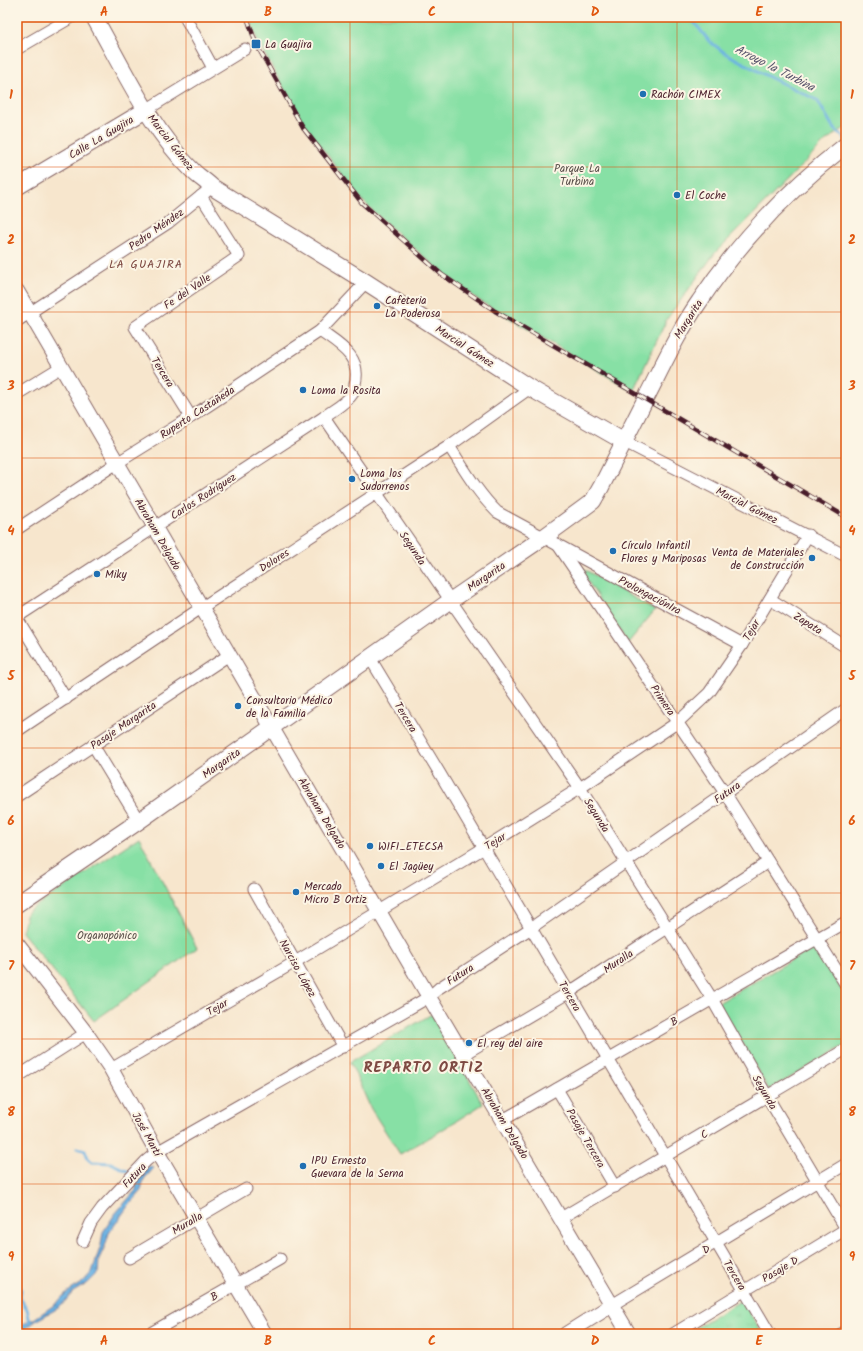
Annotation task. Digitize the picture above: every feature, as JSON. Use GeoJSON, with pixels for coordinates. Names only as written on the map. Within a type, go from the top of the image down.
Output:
{"type":"FeatureCollection","features":[{"type":"Feature","properties":{"kind":"main road","name":"Marcial Gómez"},"geometry":{"type":"LineString","coordinates":[[94,17],[146,110],[176,152],[194,171],[206,191],[366,282],[530,388],[623,442]]}},
{"type":"Feature","properties":{"kind":"main road","name":"Calle La Guajira"},"geometry":{"type":"LineString","coordinates":[[17,187],[146,110]]}},
{"type":"Feature","properties":{"kind":"main road","name":"Margarita"},"geometry":{"type":"LineString","coordinates":[[17,904],[272,728],[593,501],[601,488],[672,346],[699,302],[728,260],[766,216],[828,158],[844,147]]}},
{"type":"Feature","properties":{"kind":"street"},"geometry":{"type":"LineString","coordinates":[[17,50],[72,17]]}},
{"type":"Feature","properties":{"kind":"street"},"geometry":{"type":"LineString","coordinates":[[185,17],[213,68]]}},
{"type":"Feature","properties":{"kind":"street","name":"Calle La Guajira"},"geometry":{"type":"LineString","coordinates":[[146,110],[246,49]]}},
{"type":"Feature","properties":{"kind":"street","name":"Fe del Valle"},"geometry":{"type":"LineString","coordinates":[[135,327],[239,256],[206,191]]}},
{"type":"Feature","properties":{"kind":"street","name":"Pedro Méndez"},"geometry":{"type":"LineString","coordinates":[[17,320],[168,223],[206,191]]}},
{"type":"Feature","properties":{"kind":"street","name":"Ruperto Castañeda"},"geometry":{"type":"LineString","coordinates":[[17,529],[117,463],[191,417],[320,331],[366,282]]}},
{"type":"Feature","properties":{"kind":"street","name":"Abraham Delgado"},"geometry":{"type":"LineString","coordinates":[[17,291],[429,997],[630,1334]]}},
{"type":"Feature","properties":{"kind":"street","name":"Tercera"},"geometry":{"type":"LineString","coordinates":[[135,327],[191,417]]}},
{"type":"Feature","properties":{"kind":"street","name":"Carlos Rodríguez"},"geometry":{"type":"LineString","coordinates":[[17,618],[324,417],[348,399],[353,392],[358,371],[353,359],[345,349],[320,331]]}},
{"type":"Feature","properties":{"kind":"street"},"geometry":{"type":"LineString","coordinates":[[17,394],[61,367]]}},
{"type":"Feature","properties":{"kind":"street","name":"Dolores"},"geometry":{"type":"LineString","coordinates":[[17,731],[449,446],[530,388]]}},
{"type":"Feature","properties":{"kind":"street","name":"Segunda"},"geometry":{"type":"LineString","coordinates":[[324,417],[580,788],[712,999],[767,1096],[846,1229]]}},
{"type":"Feature","properties":{"kind":"street","name":"Marcial Gómez"},"geometry":{"type":"LineString","coordinates":[[623,442],[808,535],[846,556]]}},
{"type":"Feature","properties":{"kind":"street","name":"Primera"},"geometry":{"type":"LineString","coordinates":[[449,446],[475,486],[496,512],[558,545],[725,793],[846,985]]}},
{"type":"Feature","properties":{"kind":"street","name":"Tejar"},"geometry":{"type":"LineString","coordinates":[[111,1069],[295,962],[484,848],[580,788],[678,722],[709,693],[742,645],[808,535]]}},
{"type":"Feature","properties":{"kind":"street","name":"Prolongación1ra"},"geometry":{"type":"LineString","coordinates":[[558,545],[742,645]]}},
{"type":"Feature","properties":{"kind":"street","name":"Zapata"},"geometry":{"type":"LineString","coordinates":[[770,599],[846,647]]}},
{"type":"Feature","properties":{"kind":"street"},"geometry":{"type":"LineString","coordinates":[[17,618],[66,699]]}},
{"type":"Feature","properties":{"kind":"street","name":"Pasaje Margarita"},"geometry":{"type":"LineString","coordinates":[[17,796],[229,655]]}},
{"type":"Feature","properties":{"kind":"street","name":"Tercera"},"geometry":{"type":"LineString","coordinates":[[370,658],[484,848],[770,1334]]}},
{"type":"Feature","properties":{"kind":"street","name":"Futura"},"geometry":{"type":"LineString","coordinates":[[83,1242],[91,1223],[102,1208],[146,1161],[157,1152],[429,997],[439,988],[531,928],[846,709]]}},
{"type":"Feature","properties":{"kind":"street"},"geometry":{"type":"LineString","coordinates":[[93,745],[139,821]]}},
{"type":"Feature","properties":{"kind":"street","name":"Muralla"},"geometry":{"type":"LineString","coordinates":[[464,1054],[568,993],[768,862]]}},
{"type":"Feature","properties":{"kind":"street","name":"Narciso López"},"geometry":{"type":"LineString","coordinates":[[254,889],[343,1047]]}},
{"type":"Feature","properties":{"kind":"street","name":"B"},"geometry":{"type":"LineString","coordinates":[[503,1120],[846,922]]}},
{"type":"Feature","properties":{"kind":"street","name":"José Martí"},"geometry":{"type":"LineString","coordinates":[[17,944],[86,1033],[111,1069],[157,1152],[265,1334]]}},
{"type":"Feature","properties":{"kind":"street"},"geometry":{"type":"LineString","coordinates":[[17,1077],[86,1033]]}},
{"type":"Feature","properties":{"kind":"street","name":"C"},"geometry":{"type":"LineString","coordinates":[[561,1218],[846,1050]]}},
{"type":"Feature","properties":{"kind":"street","name":"Pasaje Tercera"},"geometry":{"type":"LineString","coordinates":[[557,1089],[615,1187]]}},
{"type":"Feature","properties":{"kind":"street","name":"D"},"geometry":{"type":"LineString","coordinates":[[566,1334],[846,1164]]}},
{"type":"Feature","properties":{"kind":"street","name":"Muralla"},"geometry":{"type":"LineString","coordinates":[[129,1258],[246,1189]]}},
{"type":"Feature","properties":{"kind":"street","name":"Pasaje D"},"geometry":{"type":"LineString","coordinates":[[673,1334],[846,1229]]}},
{"type":"Feature","properties":{"kind":"street","name":"B"},"geometry":{"type":"LineString","coordinates":[[149,1334],[280,1259]]}},
{"type":"Feature","properties":{"kind":"street"},"geometry":{"type":"LineString","coordinates":[[842,1334],[846,1331]]}},
{"type":"Feature","properties":{"kind":"green space","name":"Parque La Turbina"},"geometry":{"type":"Polygon","coordinates":[[[249,17],[846,17],[846,127],[827,140],[715,253],[667,319],[633,391],[480,301],[439,270],[378,216],[360,198],[304,124],[258,42],[249,17]]]}},
{"type":"Feature","properties":{"kind":"green space"},"geometry":{"type":"Polygon","coordinates":[[[577,565],[655,610],[628,643],[577,565]]]}},
{"type":"Feature","properties":{"kind":"green space","name":"Organopónico"},"geometry":{"type":"Polygon","coordinates":[[[139,837],[197,948],[94,1021],[22,932],[27,912],[139,837]]]}},
{"type":"Feature","properties":{"kind":"green space"},"geometry":{"type":"Polygon","coordinates":[[[816,946],[846,997],[846,1045],[769,1090],[718,1003],[816,946]]]}},
{"type":"Feature","properties":{"kind":"green space"},"geometry":{"type":"Polygon","coordinates":[[[432,1014],[483,1104],[434,1135],[400,1154],[371,1109],[350,1062],[432,1014]]]}},
{"type":"Feature","properties":{"kind":"green space"},"geometry":{"type":"Polygon","coordinates":[[[742,1300],[762,1334],[685,1334],[742,1300]]]}},
{"type":"Feature","properties":{"kind":"water"},"geometry":{"type":"Polygon","coordinates":[[[148,1167],[152,1167],[153,1169],[144,1179],[140,1193],[128,1206],[109,1233],[99,1259],[98,1273],[88,1283],[73,1292],[60,1307],[37,1320],[17,1334],[17,1329],[57,1303],[65,1294],[83,1282],[92,1272],[101,1245],[103,1232],[115,1214],[136,1190],[136,1182],[148,1167]]]}},
{"type":"Feature","properties":{"kind":"waterway","name":"Arroyo la Turbina"},"geometry":{"type":"LineString","coordinates":[[690,17],[709,41],[725,53],[771,78],[817,100],[833,127],[846,140]]}},
{"type":"Feature","properties":{"kind":"waterway"},"geometry":{"type":"LineString","coordinates":[[77,1148],[85,1150],[88,1158],[92,1162],[111,1163],[129,1172]]}},
{"type":"Feature","properties":{"kind":"waterway"},"geometry":{"type":"LineString","coordinates":[[17,1282],[21,1290],[20,1298],[27,1309],[30,1322]]}},
{"type":"Feature","properties":{"kind":"railway"},"geometry":{"type":"LineString","coordinates":[[247,17],[256,44],[303,128],[362,203],[441,274],[495,311],[846,517]]}},
{"type":"Feature","properties":{"kind":"place","name":"La Guajira"},"geometry":{"type":"Point","coordinates":[256,44]}},
{"type":"Feature","properties":{"kind":"place","name":"Rachón CIMEX"},"geometry":{"type":"Point","coordinates":[643,94]}},
{"type":"Feature","properties":{"kind":"place","name":"El Coche"},"geometry":{"type":"Point","coordinates":[677,195]}},
{"type":"Feature","properties":{"kind":"place","name":"Cafeteria La Poderosa"},"geometry":{"type":"Point","coordinates":[377,306]}},
{"type":"Feature","properties":{"kind":"place","name":"Loma la Rosita"},"geometry":{"type":"Point","coordinates":[303,390]}},
{"type":"Feature","properties":{"kind":"place","name":"Loma los Sudorrenos"},"geometry":{"type":"Point","coordinates":[352,479]}},
{"type":"Feature","properties":{"kind":"place","name":"Círculo Infantil Flores y Mariposas"},"geometry":{"type":"Point","coordinates":[613,551]}},
{"type":"Feature","properties":{"kind":"place","name":"Venta de Materiales de Construcción"},"geometry":{"type":"Point","coordinates":[812,558]}},
{"type":"Feature","properties":{"kind":"place","name":"Miky"},"geometry":{"type":"Point","coordinates":[97,574]}},
{"type":"Feature","properties":{"kind":"place","name":"Consultorio Médico de la Familia"},"geometry":{"type":"Point","coordinates":[238,706]}},
{"type":"Feature","properties":{"kind":"place","name":"WIFI_ETECSA"},"geometry":{"type":"Point","coordinates":[370,846]}},
{"type":"Feature","properties":{"kind":"place","name":"El Jagüey"},"geometry":{"type":"Point","coordinates":[381,866]}},
{"type":"Feature","properties":{"kind":"place","name":"Mercado Micro B Ortiz"},"geometry":{"type":"Point","coordinates":[296,892]}},
{"type":"Feature","properties":{"kind":"place","name":"El rey del aire"},"geometry":{"type":"Point","coordinates":[469,1043]}},
{"type":"Feature","properties":{"kind":"place","name":"IPU Ernesto Guevara de la Serna"},"geometry":{"type":"Point","coordinates":[303,1166]}},
{"type":"Feature","properties":{"kind":"district","name":"LA GUAJIRA"},"geometry":{"type":"Point","coordinates":[146,264]}},
{"type":"Feature","properties":{"kind":"district","name":"REPARTO ORTIZ"},"geometry":{"type":"Point","coordinates":[424,1067]}}]}
